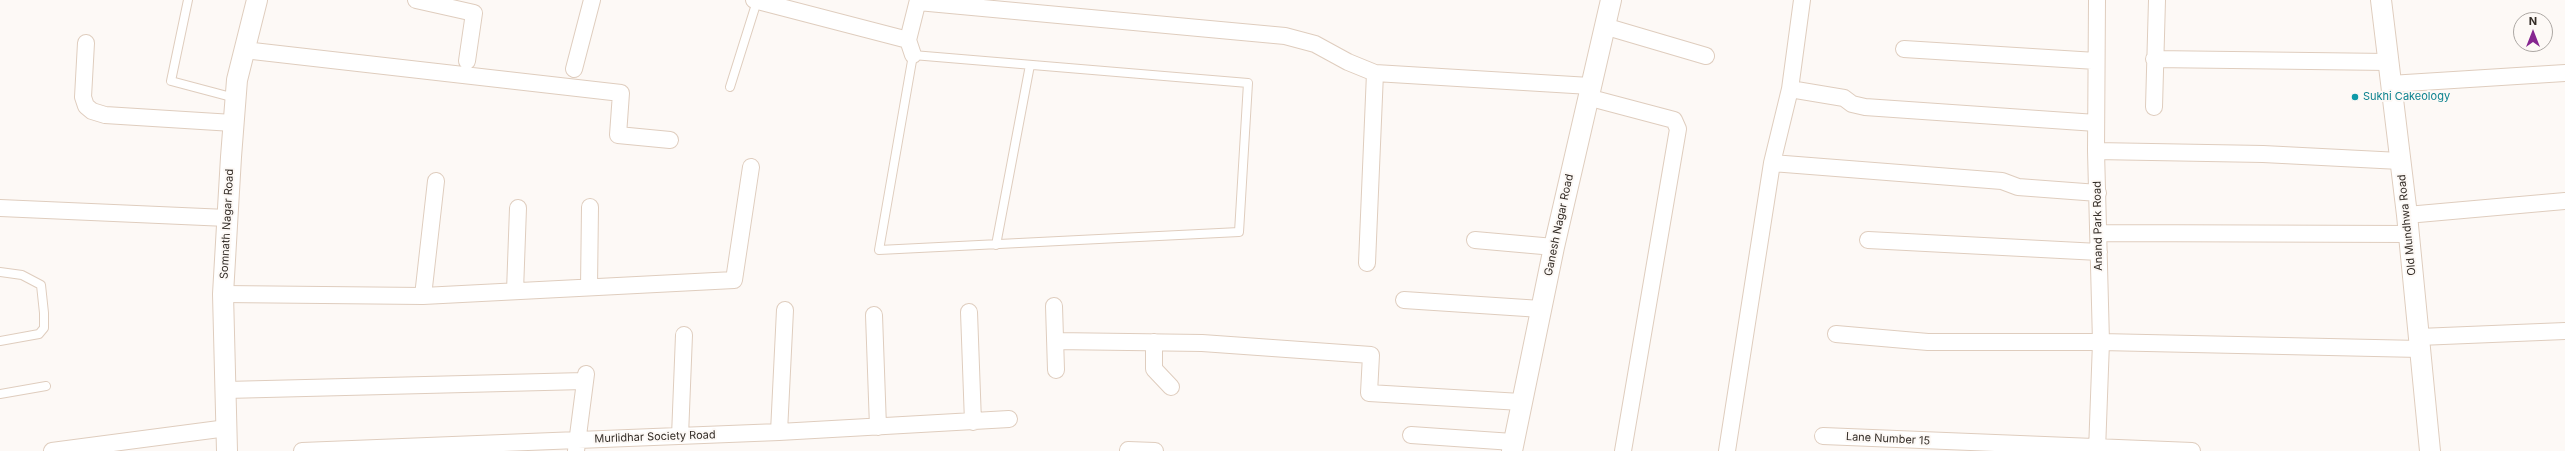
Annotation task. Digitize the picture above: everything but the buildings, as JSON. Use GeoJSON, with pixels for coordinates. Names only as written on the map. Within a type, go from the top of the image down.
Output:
{"type":"FeatureCollection","features":[{"type":"Feature","properties":{"kind":"street","name":"Somnath Nagar Road"},"geometry":{"type":"LineString","coordinates":[[227,451],[223,294],[233,123],[237,80],[257,0]]}},
{"type":"Feature","properties":{"kind":"street"},"geometry":{"type":"LineString","coordinates":[[416,0],[474,13],[467,61]]}},
{"type":"Feature","properties":{"kind":"street"},"geometry":{"type":"LineString","coordinates":[[574,68],[592,0]]}},
{"type":"Feature","properties":{"kind":"street"},"geometry":{"type":"LineString","coordinates":[[756,0],[911,48],[918,1],[1285,36],[1315,44],[1348,62],[1374,73],[1588,92],[1674,120],[1678,129],[1622,451]]}},
{"type":"Feature","properties":{"kind":"street","name":"Ganesh Nagar Road"},"geometry":{"type":"LineString","coordinates":[[1512,446],[1588,92],[1611,0]]}},
{"type":"Feature","properties":{"kind":"street"},"geometry":{"type":"LineString","coordinates":[[1727,451],[1772,163],[1790,89],[1802,0]]}},
{"type":"Feature","properties":{"kind":"street","name":"Anand Park Road"},"geometry":{"type":"LineString","coordinates":[[2097,0],[2096,151],[2101,342],[2097,450]]}},
{"type":"Feature","properties":{"kind":"street"},"geometry":{"type":"LineString","coordinates":[[2154,108],[2154,59],[2158,32],[2157,0]]}},
{"type":"Feature","properties":{"kind":"street","name":"Old Mundhwa Road"},"geometry":{"type":"LineString","coordinates":[[2381,0],[2408,224],[2430,451]]}},
{"type":"Feature","properties":{"kind":"street"},"geometry":{"type":"LineString","coordinates":[[1604,26],[1706,56]]}},
{"type":"Feature","properties":{"kind":"street"},"geometry":{"type":"LineString","coordinates":[[86,43],[83,97],[86,106],[92,111],[105,115],[233,123]]}},
{"type":"Feature","properties":{"kind":"street"},"geometry":{"type":"LineString","coordinates":[[1904,49],[2096,61]]}},
{"type":"Feature","properties":{"kind":"street"},"geometry":{"type":"LineString","coordinates":[[244,50],[621,93],[618,135],[670,140]]}},
{"type":"Feature","properties":{"kind":"street"},"geometry":{"type":"LineString","coordinates":[[2154,59],[2388,62]]}},
{"type":"Feature","properties":{"kind":"street"},"geometry":{"type":"LineString","coordinates":[[1367,263],[1374,73]]}},
{"type":"Feature","properties":{"kind":"street"},"geometry":{"type":"LineString","coordinates":[[2390,84],[2565,73]]}},
{"type":"Feature","properties":{"kind":"street"},"geometry":{"type":"LineString","coordinates":[[1790,89],[1844,98],[1852,104],[1865,107],[2096,123]]}},
{"type":"Feature","properties":{"kind":"street"},"geometry":{"type":"LineString","coordinates":[[2096,151],[2263,154],[2400,161]]}},
{"type":"Feature","properties":{"kind":"street"},"geometry":{"type":"LineString","coordinates":[[1772,163],[2002,181],[2018,188],[2098,193]]}},
{"type":"Feature","properties":{"kind":"street"},"geometry":{"type":"LineString","coordinates":[[223,294],[423,296],[734,280],[751,166]]}},
{"type":"Feature","properties":{"kind":"street"},"geometry":{"type":"LineString","coordinates":[[423,296],[436,181]]}},
{"type":"Feature","properties":{"kind":"street"},"geometry":{"type":"LineString","coordinates":[[2099,233],[2408,224],[2565,201]]}},
{"type":"Feature","properties":{"kind":"street"},"geometry":{"type":"LineString","coordinates":[[589,287],[590,207]]}},
{"type":"Feature","properties":{"kind":"street"},"geometry":{"type":"LineString","coordinates":[[0,208],[228,218]]}},
{"type":"Feature","properties":{"kind":"street"},"geometry":{"type":"LineString","coordinates":[[515,291],[518,208]]}},
{"type":"Feature","properties":{"kind":"street"},"geometry":{"type":"LineString","coordinates":[[1475,240],[1554,246]]}},
{"type":"Feature","properties":{"kind":"street"},"geometry":{"type":"LineString","coordinates":[[1868,240],[2099,252]]}},
{"type":"Feature","properties":{"kind":"street"},"geometry":{"type":"LineString","coordinates":[[1404,300],[1541,309]]}},
{"type":"Feature","properties":{"kind":"street"},"geometry":{"type":"LineString","coordinates":[[1054,306],[1056,370]]}},
{"type":"Feature","properties":{"kind":"street"},"geometry":{"type":"LineString","coordinates":[[779,432],[785,310]]}},
{"type":"Feature","properties":{"kind":"street"},"geometry":{"type":"LineString","coordinates":[[969,312],[973,422]]}},
{"type":"Feature","properties":{"kind":"street"},"geometry":{"type":"LineString","coordinates":[[874,315],[878,427]]}},
{"type":"Feature","properties":{"kind":"street"},"geometry":{"type":"LineString","coordinates":[[1836,334],[1928,342],[2419,343],[2565,331]]}},
{"type":"Feature","properties":{"kind":"street"},"geometry":{"type":"LineString","coordinates":[[680,436],[684,335]]}},
{"type":"Feature","properties":{"kind":"street"},"geometry":{"type":"LineString","coordinates":[[1055,341],[1202,343],[1371,355],[1369,393],[1521,402]]}},
{"type":"Feature","properties":{"kind":"street"},"geometry":{"type":"LineString","coordinates":[[1154,342],[1154,369],[1171,387]]}},
{"type":"Feature","properties":{"kind":"street"},"geometry":{"type":"LineString","coordinates":[[226,390],[585,378],[576,446]]}},
{"type":"Feature","properties":{"kind":"street","name":"Murlidhar Society Road"},"geometry":{"type":"LineString","coordinates":[[302,451],[576,446],[680,436],[878,427],[1009,419]]}},
{"type":"Feature","properties":{"kind":"street"},"geometry":{"type":"LineString","coordinates":[[52,451],[227,428]]}},
{"type":"Feature","properties":{"kind":"street"},"geometry":{"type":"LineString","coordinates":[[1411,435],[1512,446]]}},
{"type":"Feature","properties":{"kind":"street","name":"Lane Number 15"},"geometry":{"type":"LineString","coordinates":[[1823,436],[2097,450],[2192,451]]}},
{"type":"Feature","properties":{"kind":"street"},"geometry":{"type":"LineString","coordinates":[[1128,450],[1155,451]]}},
{"type":"Feature","properties":{"kind":"lane"},"geometry":{"type":"LineString","coordinates":[[188,0],[171,81],[235,98]]}},
{"type":"Feature","properties":{"kind":"lane"},"geometry":{"type":"LineString","coordinates":[[730,86],[756,0]]}},
{"type":"Feature","properties":{"kind":"lane"},"geometry":{"type":"LineString","coordinates":[[911,48],[1030,65],[1248,83],[1238,232],[879,250],[911,48]]}},
{"type":"Feature","properties":{"kind":"lane"},"geometry":{"type":"LineString","coordinates":[[996,245],[1030,65]]}},
{"type":"Feature","properties":{"kind":"lane"},"geometry":{"type":"LineString","coordinates":[[0,272],[22,276],[40,286],[44,328],[39,334],[0,341]]}},
{"type":"Feature","properties":{"kind":"lane"},"geometry":{"type":"LineString","coordinates":[[0,394],[46,386]]}},
{"type":"Feature","properties":{"kind":"place","name":"Sukhi Cakeology"},"geometry":{"type":"Point","coordinates":[2355,97]}}]}
